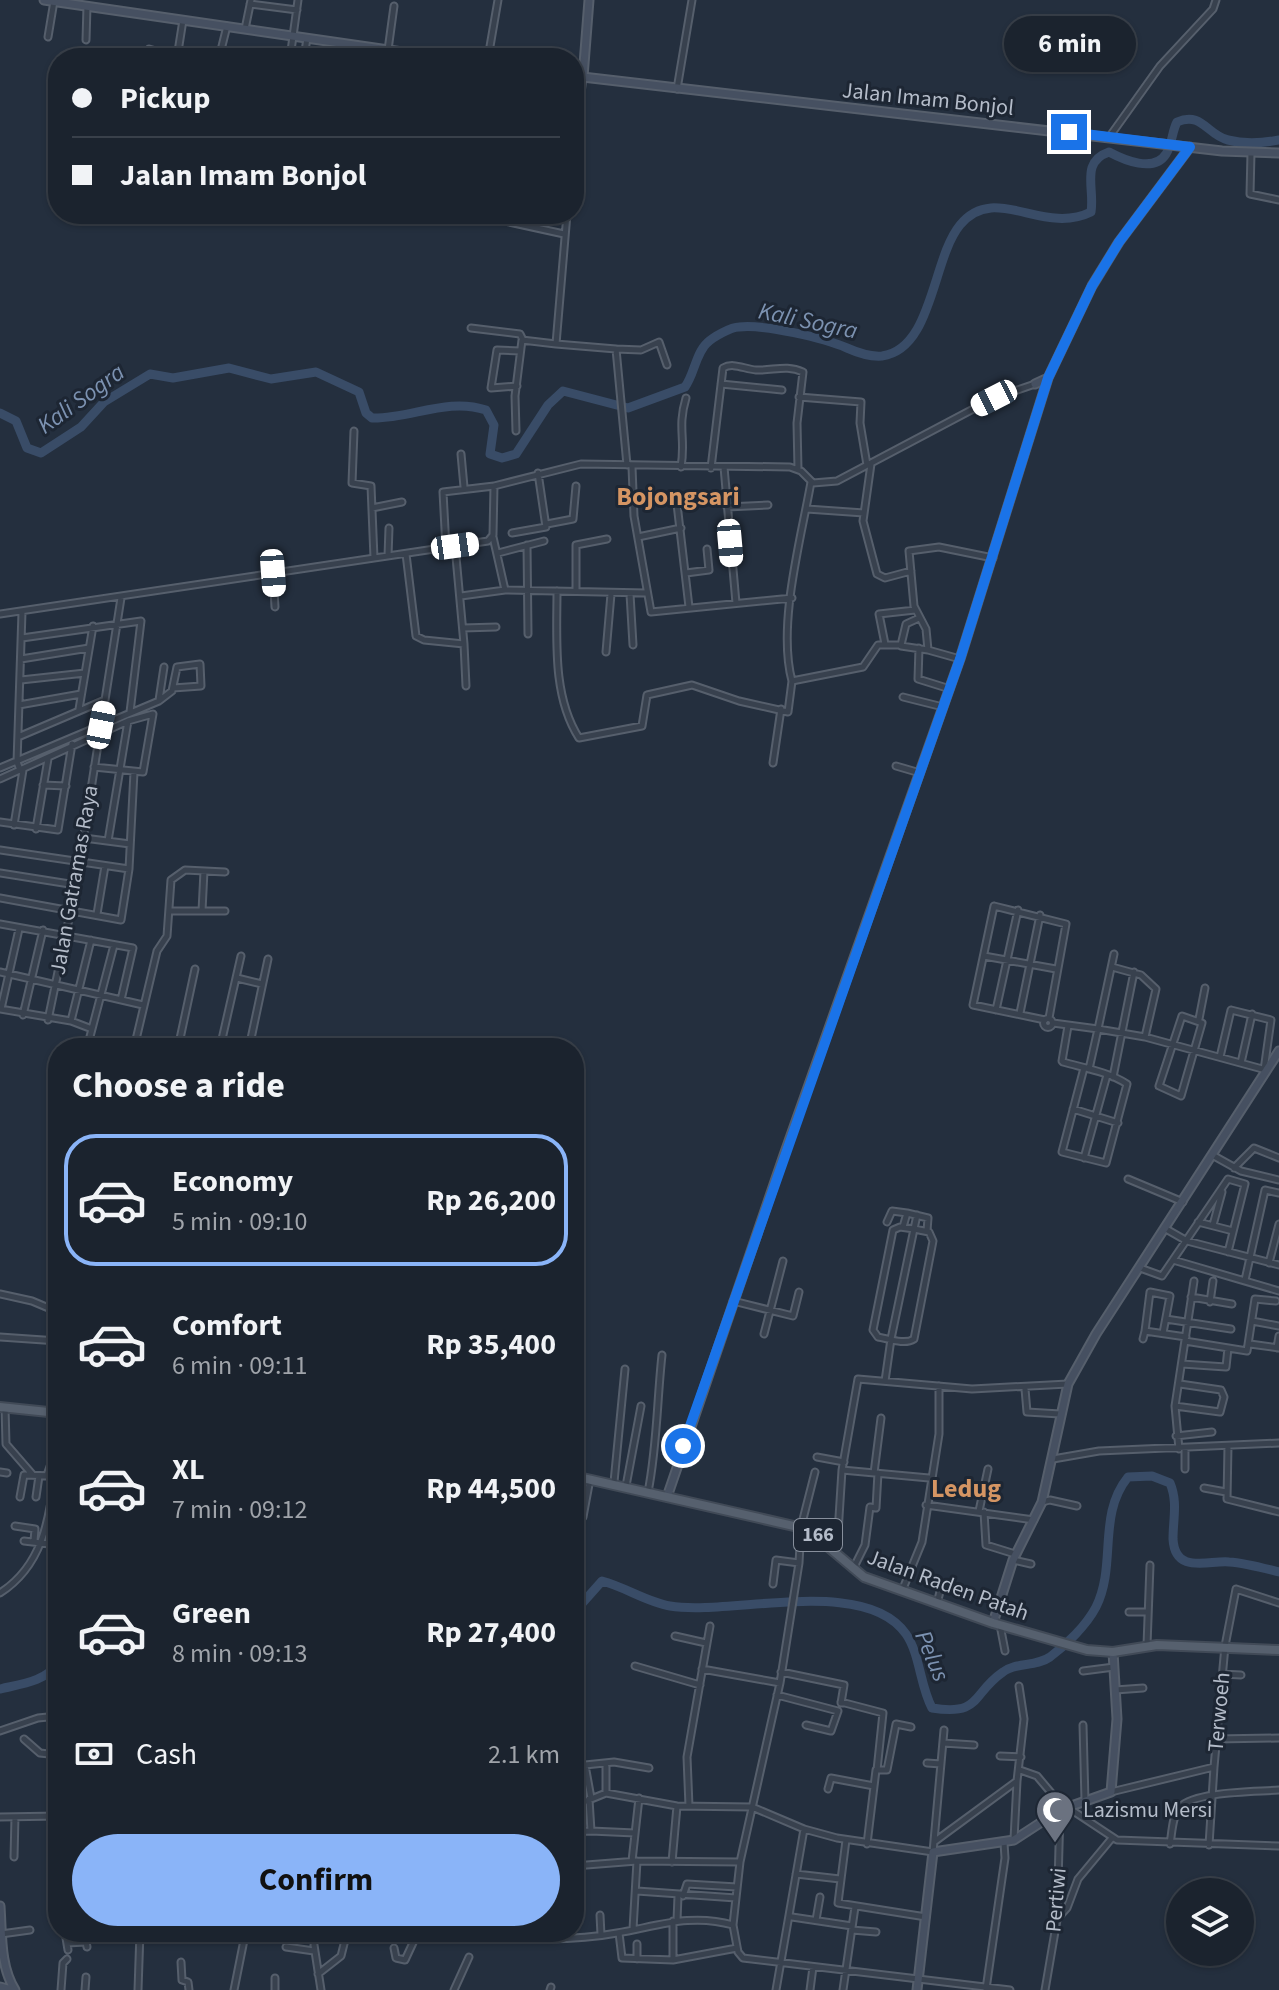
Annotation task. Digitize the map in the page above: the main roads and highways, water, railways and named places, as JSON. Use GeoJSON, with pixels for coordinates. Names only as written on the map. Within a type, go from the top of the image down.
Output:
{"type":"FeatureCollection","features":[{"type":"Feature","properties":{"kind":"main road"},"geometry":{"type":"LineString","coordinates":[[3,1407],[48,1412]]}},
{"type":"Feature","properties":{"kind":"main road","name":"Jalan Raden Patah"},"geometry":{"type":"LineString","coordinates":[[584,1477],[801,1527],[816,1533],[852,1570],[936,1604],[1087,1650],[1113,1652],[1147,1645],[1279,1650]]}},
{"type":"Feature","properties":{"kind":"waterway","name":"Kali Sogra"},"geometry":{"type":"LineString","coordinates":[[0,413],[16,421],[27,448],[41,453],[81,427],[104,402],[150,374],[173,378],[229,368],[271,379],[316,372],[359,392],[366,413],[372,418],[457,406],[486,410],[494,425],[490,454],[502,458],[516,454],[548,405],[563,391],[628,408],[685,387],[703,347],[718,335],[736,327],[794,333],[873,356],[899,350],[912,337],[922,320],[951,240],[960,225],[974,213],[988,208],[1004,208],[1055,218],[1073,218],[1091,212],[1092,169],[1100,156],[1109,152],[1147,164],[1161,160],[1168,150],[1177,122],[1193,119],[1221,137],[1234,141],[1254,143],[1279,140]]}},
{"type":"Feature","properties":{"kind":"waterway","name":"Pelus"},"geometry":{"type":"LineString","coordinates":[[584,1601],[602,1581],[670,1606],[696,1608],[796,1602],[860,1606],[887,1616],[906,1634],[932,1708],[948,1710],[968,1706],[1008,1669],[1050,1657],[1075,1635],[1092,1614],[1106,1574],[1113,1507],[1128,1477],[1152,1476],[1170,1483],[1174,1504],[1175,1550],[1186,1562],[1235,1563],[1279,1572]]}},
{"type":"Feature","properties":{"kind":"waterway","name":"Pelus"},"geometry":{"type":"LineString","coordinates":[[0,1689],[24,1684],[48,1673]]}},
{"type":"Feature","properties":{"kind":"place","name":"Lazismu Mersi"},"geometry":{"type":"Point","coordinates":[1055,1844]}},
{"type":"Feature","properties":{"kind":"district","name":"Bojongsari"},"geometry":{"type":"Point","coordinates":[678,496]}},
{"type":"Feature","properties":{"kind":"district","name":"Ledug"},"geometry":{"type":"Point","coordinates":[966,1488]}}]}
